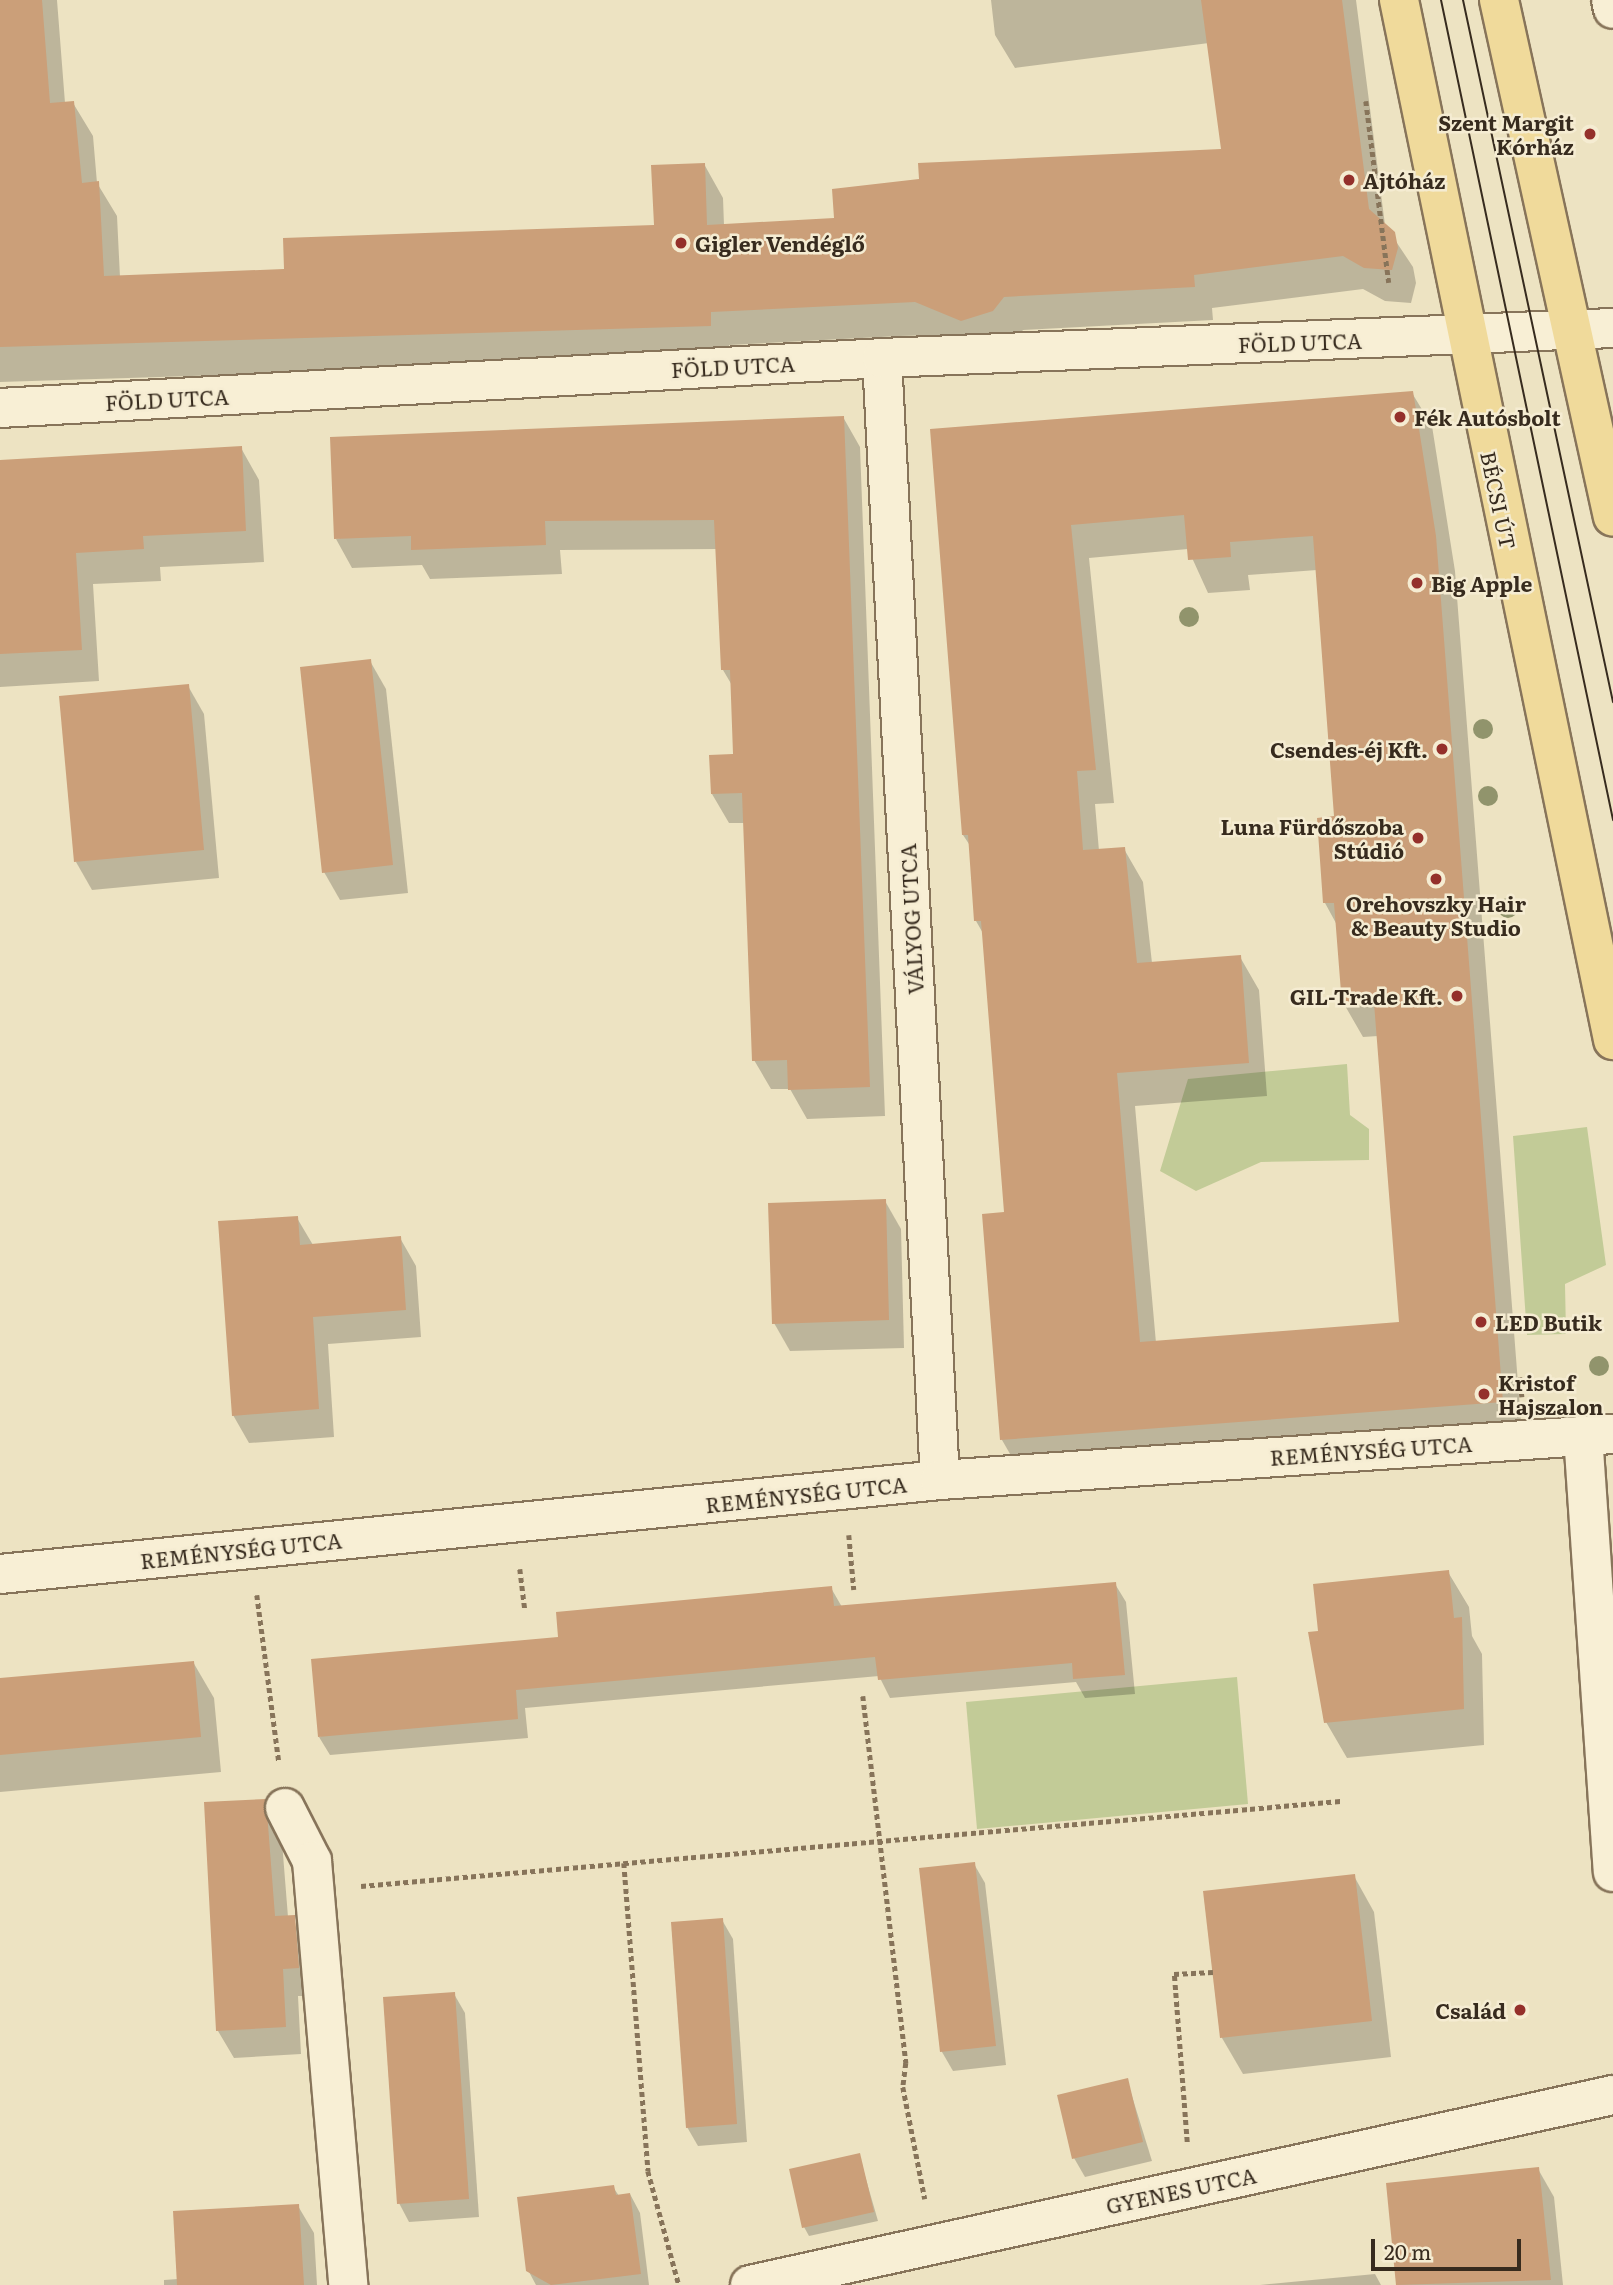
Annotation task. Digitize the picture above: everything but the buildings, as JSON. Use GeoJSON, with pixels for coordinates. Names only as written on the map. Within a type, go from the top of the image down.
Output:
{"type":"FeatureCollection","features":[{"type":"Feature","properties":{"kind":"main road","name":"BÉCSI ÚT"},"geometry":{"type":"LineString","coordinates":[[1399,0],[1613,1040]]}},
{"type":"Feature","properties":{"kind":"main road"},"geometry":{"type":"LineString","coordinates":[[1499,0],[1613,517]]}},
{"type":"Feature","properties":{"kind":"street"},"geometry":{"type":"LineString","coordinates":[[1611,0],[1613,9]]}},
{"type":"Feature","properties":{"kind":"street","name":"FÖLD UTCA"},"geometry":{"type":"LineString","coordinates":[[0,408],[882,358],[1467,337],[1613,328]]}},
{"type":"Feature","properties":{"kind":"street","name":"VÁLYOG UTCA"},"geometry":{"type":"LineString","coordinates":[[882,358],[940,1480]]}},
{"type":"Feature","properties":{"kind":"street"},"geometry":{"type":"LineString","coordinates":[[1598,1434],[1613,1872]]}},
{"type":"Feature","properties":{"kind":"street","name":"REMÉNYSÉG UTCA"},"geometry":{"type":"LineString","coordinates":[[0,1574],[940,1480],[1598,1434]]}},
{"type":"Feature","properties":{"kind":"street"},"geometry":{"type":"LineString","coordinates":[[285,1808],[312,1861],[348,2285]]}},
{"type":"Feature","properties":{"kind":"street","name":"GYENES UTCA"},"geometry":{"type":"LineString","coordinates":[[750,2285],[1613,2095]]}},
{"type":"Feature","properties":{"kind":"path"},"geometry":{"type":"LineString","coordinates":[[1366,101],[1389,283]]}},
{"type":"Feature","properties":{"kind":"path"},"geometry":{"type":"LineString","coordinates":[[845,1490],[854,1590]]}},
{"type":"Feature","properties":{"kind":"path"},"geometry":{"type":"LineString","coordinates":[[251,1549],[285,1808]]}},
{"type":"Feature","properties":{"kind":"path"},"geometry":{"type":"LineString","coordinates":[[863,1696],[876,1840],[906,2063],[903,2087],[934,2245]]}},
{"type":"Feature","properties":{"kind":"path"},"geometry":{"type":"LineString","coordinates":[[314,1889],[1340,1801]]}},
{"type":"Feature","properties":{"kind":"path"},"geometry":{"type":"LineString","coordinates":[[624,1863],[648,2171],[679,2285]]}},
{"type":"Feature","properties":{"kind":"path"},"geometry":{"type":"LineString","coordinates":[[1191,2188],[1174,1974],[1213,1972]]}},
{"type":"Feature","properties":{"kind":"green space"},"geometry":{"type":"Polygon","coordinates":[[[1347,1064],[1350,1115],[1369,1129],[1369,1160],[1261,1162],[1196,1191],[1160,1171],[1188,1079],[1347,1064]]]}},
{"type":"Feature","properties":{"kind":"green space"},"geometry":{"type":"Polygon","coordinates":[[[1587,1127],[1606,1265],[1565,1284],[1566,1334],[1527,1335],[1513,1136],[1587,1127]]]}},
{"type":"Feature","properties":{"kind":"green space"},"geometry":{"type":"Polygon","coordinates":[[[1237,1677],[1248,1804],[977,1829],[966,1702],[1237,1677]]]}},
{"type":"Feature","properties":{"kind":"tram line"},"geometry":{"type":"LineString","coordinates":[[1441,0],[1613,820]]}},
{"type":"Feature","properties":{"kind":"tram line"},"geometry":{"type":"LineString","coordinates":[[1463,0],[1613,702]]}},
{"type":"Feature","properties":{"kind":"place","name":"Szent Margit Kórház"},"geometry":{"type":"Point","coordinates":[1590,134]}},
{"type":"Feature","properties":{"kind":"place","name":"Ajtóház"},"geometry":{"type":"Point","coordinates":[1349,180]}},
{"type":"Feature","properties":{"kind":"place","name":"Gigler Vendéglő"},"geometry":{"type":"Point","coordinates":[681,243]}},
{"type":"Feature","properties":{"kind":"place","name":"Fék Autósbolt"},"geometry":{"type":"Point","coordinates":[1400,417]}},
{"type":"Feature","properties":{"kind":"place","name":"Big Apple"},"geometry":{"type":"Point","coordinates":[1417,583]}},
{"type":"Feature","properties":{"kind":"place","name":"Csendes-éj Kft."},"geometry":{"type":"Point","coordinates":[1442,749]}},
{"type":"Feature","properties":{"kind":"place","name":"Luna Fürdőszoba Stúdió"},"geometry":{"type":"Point","coordinates":[1418,838]}},
{"type":"Feature","properties":{"kind":"place","name":"Orehovszky Hair & Beauty Studio"},"geometry":{"type":"Point","coordinates":[1436,879]}},
{"type":"Feature","properties":{"kind":"place","name":"GIL-Trade Kft."},"geometry":{"type":"Point","coordinates":[1457,996]}},
{"type":"Feature","properties":{"kind":"place","name":"LED Butik"},"geometry":{"type":"Point","coordinates":[1481,1322]}},
{"type":"Feature","properties":{"kind":"place","name":"Kristof Hajszalon"},"geometry":{"type":"Point","coordinates":[1484,1394]}},
{"type":"Feature","properties":{"kind":"place","name":"Család"},"geometry":{"type":"Point","coordinates":[1520,2010]}}]}
